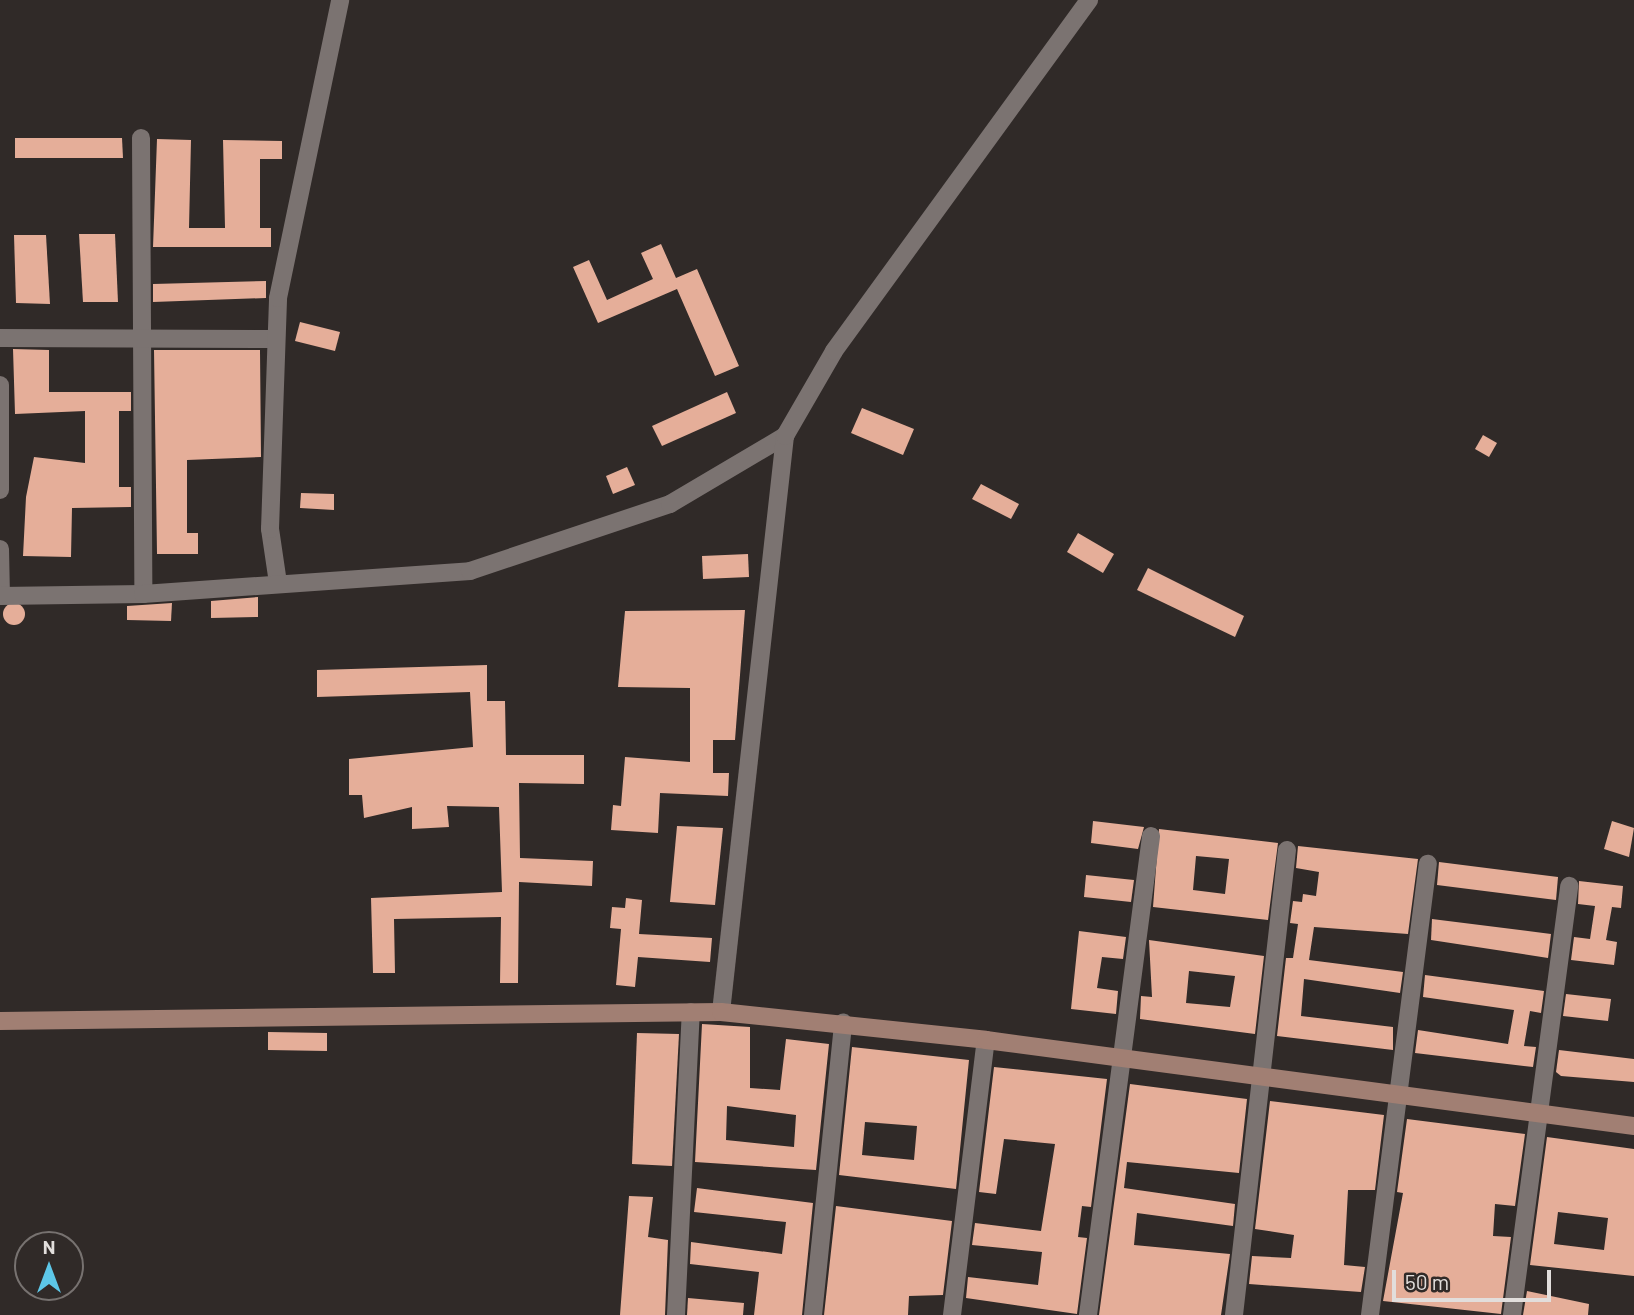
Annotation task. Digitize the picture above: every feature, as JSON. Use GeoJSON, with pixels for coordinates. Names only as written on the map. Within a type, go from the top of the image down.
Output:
{"type":"FeatureCollection","features":[{"type":"Feature","properties":{"kind":"street"},"geometry":{"type":"LineString","coordinates":[[278,583],[270,528],[275,339],[286,243],[340,0]]}},
{"type":"Feature","properties":{"kind":"street"},"geometry":{"type":"LineString","coordinates":[[721,1012],[785,436],[834,351],[1089,0]]}},
{"type":"Feature","properties":{"kind":"street"},"geometry":{"type":"LineString","coordinates":[[141,138],[143,594]]}},
{"type":"Feature","properties":{"kind":"street"},"geometry":{"type":"LineString","coordinates":[[0,338],[140,341],[275,339]]}},
{"type":"Feature","properties":{"kind":"street"},"geometry":{"type":"LineString","coordinates":[[0,385],[0,491]]}},
{"type":"Feature","properties":{"kind":"street"},"geometry":{"type":"LineString","coordinates":[[0,549],[1,596],[143,594],[470,572],[670,504],[785,436]]}},
{"type":"Feature","properties":{"kind":"street"},"geometry":{"type":"LineString","coordinates":[[1088,1315],[1151,836]]}},
{"type":"Feature","properties":{"kind":"street"},"geometry":{"type":"LineString","coordinates":[[1234,1315],[1287,850]]}},
{"type":"Feature","properties":{"kind":"street"},"geometry":{"type":"LineString","coordinates":[[1370,1315],[1428,863]]}},
{"type":"Feature","properties":{"kind":"street"},"geometry":{"type":"LineString","coordinates":[[1512,1315],[1569,886]]}},
{"type":"Feature","properties":{"kind":"street"},"geometry":{"type":"LineString","coordinates":[[676,1315],[691,1012]]}},
{"type":"Feature","properties":{"kind":"street"},"geometry":{"type":"LineString","coordinates":[[0,1021],[721,1012],[986,1040],[1123,1062],[1634,1126]]}},
{"type":"Feature","properties":{"kind":"street"},"geometry":{"type":"LineString","coordinates":[[813,1315],[843,1023]]}},
{"type":"Feature","properties":{"kind":"street"},"geometry":{"type":"LineString","coordinates":[[952,1315],[986,1040]]}},
{"type":"Feature","properties":{"kind":"building"},"geometry":{"type":"Polygon","coordinates":[[[15,138],[122,138],[123,158],[15,158],[15,138]]]}},
{"type":"Feature","properties":{"kind":"building"},"geometry":{"type":"Polygon","coordinates":[[[157,139],[191,140],[189,228],[225,228],[223,140],[282,141],[282,159],[260,159],[260,228],[271,228],[271,247],[153,247],[157,139]]]}},
{"type":"Feature","properties":{"kind":"building"},"geometry":{"type":"Polygon","coordinates":[[[79,234],[115,234],[118,302],[83,302],[79,234]]]}},
{"type":"Feature","properties":{"kind":"building"},"geometry":{"type":"Polygon","coordinates":[[[14,235],[46,235],[50,304],[16,303],[14,235]]]}},
{"type":"Feature","properties":{"kind":"building"},"geometry":{"type":"Polygon","coordinates":[[[661,244],[676,278],[697,269],[739,366],[715,376],[677,289],[598,323],[573,267],[589,260],[607,300],[653,279],[641,253],[661,244]]]}},
{"type":"Feature","properties":{"kind":"building"},"geometry":{"type":"Polygon","coordinates":[[[266,281],[266,298],[153,302],[153,284],[266,281]]]}},
{"type":"Feature","properties":{"kind":"building"},"geometry":{"type":"Polygon","coordinates":[[[300,322],[340,332],[335,351],[295,341],[300,322]]]}},
{"type":"Feature","properties":{"kind":"building"},"geometry":{"type":"Polygon","coordinates":[[[13,349],[49,350],[49,392],[131,392],[131,411],[119,411],[119,487],[131,487],[131,507],[72,508],[71,557],[23,556],[26,497],[34,457],[85,463],[85,411],[15,414],[13,349]]]}},
{"type":"Feature","properties":{"kind":"building"},"geometry":{"type":"Polygon","coordinates":[[[154,350],[260,350],[261,457],[187,460],[187,533],[198,533],[198,554],[157,554],[154,350]]]}},
{"type":"Feature","properties":{"kind":"building"},"geometry":{"type":"Polygon","coordinates":[[[727,392],[736,413],[662,446],[652,426],[727,392]]]}},
{"type":"Feature","properties":{"kind":"building"},"geometry":{"type":"Polygon","coordinates":[[[862,408],[914,429],[903,455],[851,433],[862,408]]]}},
{"type":"Feature","properties":{"kind":"building"},"geometry":{"type":"Polygon","coordinates":[[[1483,435],[1497,443],[1489,457],[1475,449],[1483,435]]]}},
{"type":"Feature","properties":{"kind":"building"},"geometry":{"type":"Polygon","coordinates":[[[627,467],[635,485],[613,494],[606,476],[627,467]]]}},
{"type":"Feature","properties":{"kind":"building"},"geometry":{"type":"Polygon","coordinates":[[[981,484],[1019,504],[1011,519],[972,499],[981,484]]]}},
{"type":"Feature","properties":{"kind":"building"},"geometry":{"type":"Polygon","coordinates":[[[301,493],[334,494],[334,510],[300,508],[301,493]]]}},
{"type":"Feature","properties":{"kind":"building"},"geometry":{"type":"Polygon","coordinates":[[[1078,533],[1114,554],[1103,573],[1067,552],[1078,533]]]}},
{"type":"Feature","properties":{"kind":"building"},"geometry":{"type":"Polygon","coordinates":[[[748,554],[749,577],[703,579],[702,556],[748,554]]]}},
{"type":"Feature","properties":{"kind":"building"},"geometry":{"type":"Polygon","coordinates":[[[1148,568],[1244,616],[1235,637],[1137,590],[1148,568]]]}},
{"type":"Feature","properties":{"kind":"building"},"geometry":{"type":"Polygon","coordinates":[[[258,597],[258,617],[211,618],[211,601],[258,597]]]}},
{"type":"Feature","properties":{"kind":"building"},"geometry":{"type":"Polygon","coordinates":[[[14,603],[22,606],[25,614],[22,622],[14,625],[6,622],[3,614],[6,606],[14,603]]]}},
{"type":"Feature","properties":{"kind":"building"},"geometry":{"type":"Polygon","coordinates":[[[172,603],[171,621],[127,620],[127,606],[172,603]]]}},
{"type":"Feature","properties":{"kind":"building"},"geometry":{"type":"Polygon","coordinates":[[[745,610],[735,740],[713,740],[713,773],[729,773],[728,796],[660,793],[658,833],[611,830],[613,805],[621,806],[625,757],[690,762],[690,688],[618,687],[625,611],[745,610]]]}},
{"type":"Feature","properties":{"kind":"building"},"geometry":{"type":"Polygon","coordinates":[[[487,665],[487,701],[505,701],[506,755],[584,755],[584,784],[519,783],[520,858],[593,861],[592,886],[519,882],[518,983],[500,983],[501,917],[394,919],[395,973],[373,973],[371,898],[502,892],[499,807],[447,806],[449,827],[412,829],[412,807],[364,818],[362,795],[349,795],[349,759],[473,747],[470,692],[317,697],[317,670],[487,665]]]}},
{"type":"Feature","properties":{"kind":"building"},"geometry":{"type":"Polygon","coordinates":[[[1093,821],[1144,827],[1138,849],[1091,843],[1093,821]]]}},
{"type":"Feature","properties":{"kind":"building"},"geometry":{"type":"Polygon","coordinates":[[[1612,821],[1634,828],[1629,857],[1604,849],[1612,821]]]}},
{"type":"Feature","properties":{"kind":"building"},"geometry":{"type":"Polygon","coordinates":[[[677,826],[723,828],[715,905],[670,902],[677,826]]]}},
{"type":"Feature","properties":{"kind":"building"},"geometry":{"type":"Polygon","coordinates":[[[1159,829],[1278,843],[1268,920],[1153,907],[1159,829]],[[1196,856],[1193,890],[1225,894],[1229,859],[1196,856]]]}},
{"type":"Feature","properties":{"kind":"building"},"geometry":{"type":"Polygon","coordinates":[[[1298,846],[1418,859],[1408,934],[1314,927],[1309,960],[1403,972],[1400,993],[1304,979],[1301,1016],[1393,1027],[1393,1050],[1277,1036],[1286,958],[1293,958],[1298,924],[1290,923],[1293,901],[1302,902],[1303,894],[1316,896],[1319,872],[1296,868],[1298,846]]]}},
{"type":"Feature","properties":{"kind":"building"},"geometry":{"type":"Polygon","coordinates":[[[1439,862],[1558,877],[1556,900],[1437,885],[1439,862]]]}},
{"type":"Feature","properties":{"kind":"building"},"geometry":{"type":"Polygon","coordinates":[[[1086,875],[1134,880],[1131,902],[1084,897],[1086,875]]]}},
{"type":"Feature","properties":{"kind":"building"},"geometry":{"type":"Polygon","coordinates":[[[1579,881],[1623,886],[1621,908],[1612,907],[1606,940],[1617,942],[1614,965],[1571,960],[1574,937],[1590,939],[1595,906],[1578,904],[1579,881]]]}},
{"type":"Feature","properties":{"kind":"building"},"geometry":{"type":"Polygon","coordinates":[[[626,898],[642,900],[639,934],[712,938],[710,962],[638,957],[635,987],[616,985],[621,929],[610,928],[612,907],[625,908],[626,898]]]}},
{"type":"Feature","properties":{"kind":"building"},"geometry":{"type":"Polygon","coordinates":[[[1432,919],[1551,934],[1548,958],[1431,940],[1432,919]]]}},
{"type":"Feature","properties":{"kind":"building"},"geometry":{"type":"Polygon","coordinates":[[[1079,931],[1126,937],[1123,959],[1102,957],[1097,988],[1118,991],[1116,1014],[1071,1009],[1079,931]]]}},
{"type":"Feature","properties":{"kind":"building"},"geometry":{"type":"Polygon","coordinates":[[[1149,940],[1264,956],[1255,1034],[1140,1019],[1141,996],[1152,997],[1149,940]],[[1189,971],[1186,1003],[1230,1007],[1235,976],[1189,971]]]}},
{"type":"Feature","properties":{"kind":"building"},"geometry":{"type":"Polygon","coordinates":[[[1425,975],[1544,991],[1541,1013],[1530,1011],[1524,1046],[1536,1047],[1533,1067],[1415,1053],[1418,1030],[1508,1044],[1514,1010],[1423,997],[1425,975]]]}},
{"type":"Feature","properties":{"kind":"building"},"geometry":{"type":"Polygon","coordinates":[[[1566,994],[1611,999],[1608,1021],[1563,1016],[1566,994]]]}},
{"type":"Feature","properties":{"kind":"building"},"geometry":{"type":"Polygon","coordinates":[[[702,1024],[750,1027],[750,1088],[780,1090],[786,1039],[829,1044],[816,1170],[695,1162],[702,1024]],[[727,1106],[726,1140],[794,1147],[796,1115],[727,1106]]]}},
{"type":"Feature","properties":{"kind":"building"},"geometry":{"type":"Polygon","coordinates":[[[268,1032],[327,1033],[327,1051],[268,1050],[268,1032]]]}},
{"type":"Feature","properties":{"kind":"building"},"geometry":{"type":"Polygon","coordinates":[[[637,1033],[679,1034],[672,1166],[632,1164],[637,1033]]]}},
{"type":"Feature","properties":{"kind":"building"},"geometry":{"type":"Polygon","coordinates":[[[852,1047],[969,1060],[956,1189],[839,1175],[852,1047]],[[865,1122],[862,1155],[914,1160],[917,1126],[865,1122]]]}},
{"type":"Feature","properties":{"kind":"building"},"geometry":{"type":"Polygon","coordinates":[[[1559,1050],[1634,1059],[1634,1082],[1561,1076],[1556,1072],[1559,1050]]]}},
{"type":"Feature","properties":{"kind":"building"},"geometry":{"type":"Polygon","coordinates":[[[994,1067],[1107,1079],[1091,1207],[1082,1206],[1078,1237],[1087,1238],[1077,1314],[966,1298],[968,1277],[1038,1285],[1042,1252],[972,1245],[975,1223],[1041,1231],[1055,1144],[1004,1139],[996,1194],[979,1192],[994,1067]]]}},
{"type":"Feature","properties":{"kind":"building"},"geometry":{"type":"Polygon","coordinates":[[[1130,1084],[1247,1099],[1239,1173],[1127,1162],[1124,1188],[1235,1204],[1233,1226],[1137,1213],[1134,1245],[1230,1254],[1221,1315],[1099,1315],[1130,1084]]]}},
{"type":"Feature","properties":{"kind":"building"},"geometry":{"type":"Polygon","coordinates":[[[1270,1101],[1384,1115],[1375,1190],[1348,1190],[1344,1265],[1365,1267],[1361,1292],[1249,1284],[1252,1256],[1291,1258],[1294,1235],[1255,1229],[1270,1101]]]}},
{"type":"Feature","properties":{"kind":"building"},"geometry":{"type":"Polygon","coordinates":[[[1407,1119],[1525,1134],[1515,1206],[1495,1204],[1493,1236],[1511,1237],[1501,1314],[1383,1301],[1403,1193],[1397,1192],[1407,1119]]]}},
{"type":"Feature","properties":{"kind":"building"},"geometry":{"type":"Polygon","coordinates":[[[1547,1137],[1634,1149],[1634,1276],[1530,1265],[1547,1137]],[[1558,1212],[1554,1244],[1604,1250],[1608,1218],[1558,1212]]]}},
{"type":"Feature","properties":{"kind":"building"},"geometry":{"type":"Polygon","coordinates":[[[697,1188],[813,1203],[802,1315],[754,1315],[759,1272],[690,1264],[691,1242],[782,1254],[786,1222],[694,1212],[697,1188]]]}},
{"type":"Feature","properties":{"kind":"building"},"geometry":{"type":"Polygon","coordinates":[[[629,1196],[653,1197],[648,1237],[668,1240],[665,1315],[620,1315],[629,1196]]]}},
{"type":"Feature","properties":{"kind":"building"},"geometry":{"type":"Polygon","coordinates":[[[836,1206],[952,1221],[943,1295],[909,1296],[908,1315],[824,1315],[836,1206]]]}},
{"type":"Feature","properties":{"kind":"building"},"geometry":{"type":"Polygon","coordinates":[[[1527,1291],[1589,1304],[1588,1315],[1523,1315],[1527,1291]]]}},
{"type":"Feature","properties":{"kind":"building"},"geometry":{"type":"Polygon","coordinates":[[[688,1298],[744,1303],[743,1315],[687,1315],[688,1298]]]}}]}
